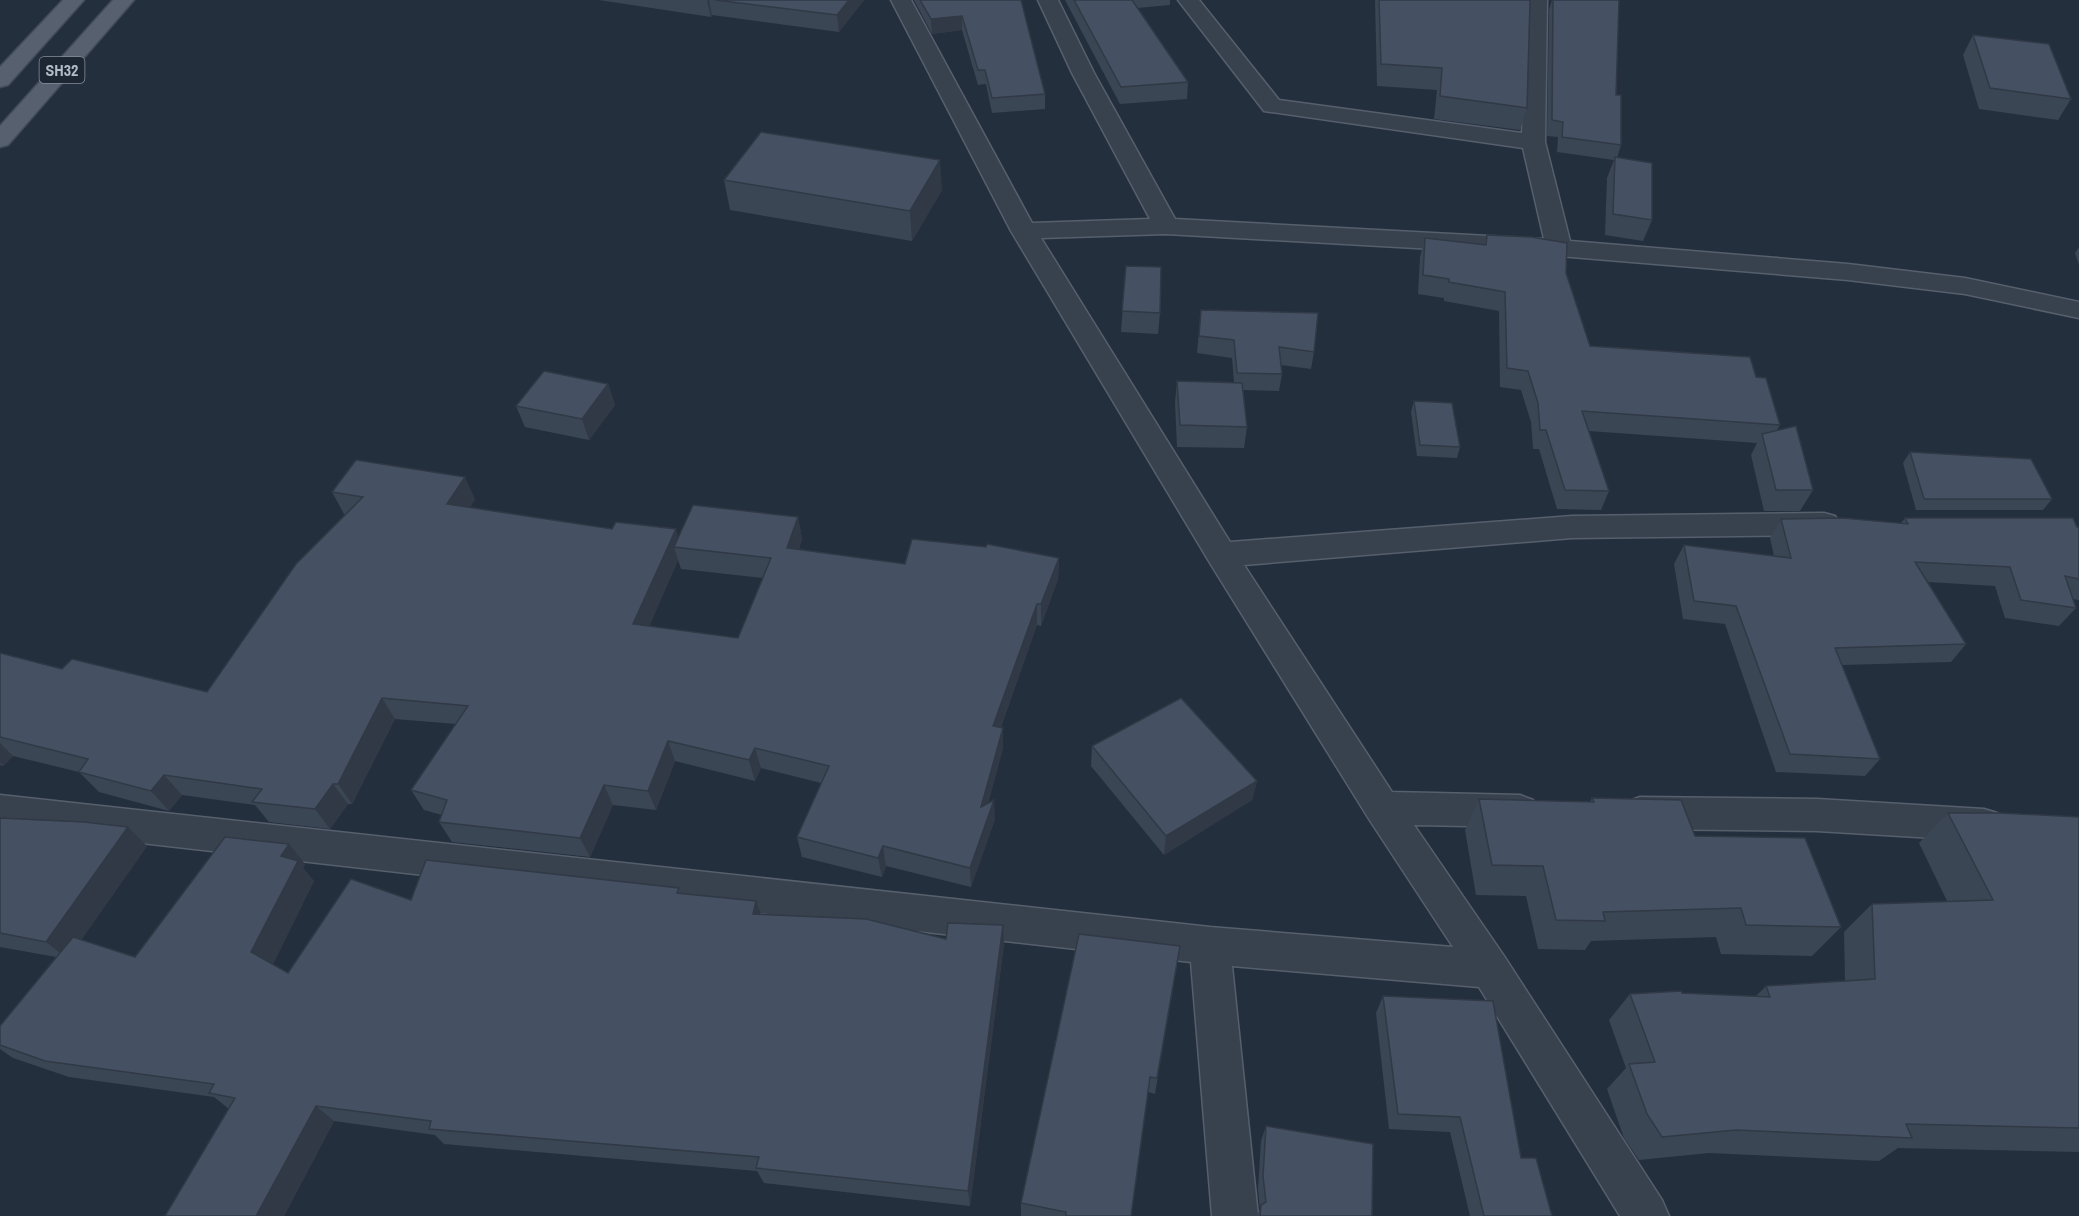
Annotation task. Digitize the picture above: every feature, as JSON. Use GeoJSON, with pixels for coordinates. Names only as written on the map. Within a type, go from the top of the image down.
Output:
{"type":"FeatureCollection","features":[{"type":"Feature","properties":{"kind":"main road","name":"SH32"},"geometry":{"type":"LineString","coordinates":[[0,80],[74,0]]}},
{"type":"Feature","properties":{"kind":"main road","name":"SH32"},"geometry":{"type":"LineString","coordinates":[[0,140],[124,0]]}},
{"type":"Feature","properties":{"kind":"street"},"geometry":{"type":"LineString","coordinates":[[901,0],[1024,231],[1221,555],[1382,808],[1491,969],[1646,1216]]}},
{"type":"Feature","properties":{"kind":"street"},"geometry":{"type":"LineString","coordinates":[[1048,0],[1083,73],[1166,226]]}},
{"type":"Feature","properties":{"kind":"street"},"geometry":{"type":"LineString","coordinates":[[1188,0],[1272,106],[1533,142]]}},
{"type":"Feature","properties":{"kind":"street"},"geometry":{"type":"LineString","coordinates":[[1533,0],[1533,142],[1559,248]]}},
{"type":"Feature","properties":{"kind":"street"},"geometry":{"type":"LineString","coordinates":[[1024,231],[1166,226],[1559,248],[1860,273],[1965,286],[2079,310]]}},
{"type":"Feature","properties":{"kind":"street"},"geometry":{"type":"LineString","coordinates":[[1221,555],[1572,527],[1855,524]]}},
{"type":"Feature","properties":{"kind":"street"},"geometry":{"type":"LineString","coordinates":[[1382,808],[1549,811]]}},
{"type":"Feature","properties":{"kind":"street"},"geometry":{"type":"LineString","coordinates":[[0,811],[1210,946],[1491,969]]}},
{"type":"Feature","properties":{"kind":"street"},"geometry":{"type":"LineString","coordinates":[[1609,813],[1817,815],[2015,827]]}},
{"type":"Feature","properties":{"kind":"street"},"geometry":{"type":"LineString","coordinates":[[1210,946],[1235,1216]]}},
{"type":"Feature","properties":{"kind":"building"},"geometry":{"type":"Polygon","coordinates":[[[715,0],[849,0],[837,15],[715,0]]]}},
{"type":"Feature","properties":{"kind":"building"},"geometry":{"type":"Polygon","coordinates":[[[920,0],[1021,0],[1045,94],[992,98],[985,70],[978,70],[962,16],[931,19],[920,0]]]}},
{"type":"Feature","properties":{"kind":"building"},"geometry":{"type":"Polygon","coordinates":[[[1074,0],[1132,0],[1188,82],[1121,87],[1074,0]]]}},
{"type":"Feature","properties":{"kind":"building"},"geometry":{"type":"Polygon","coordinates":[[[1379,0],[1530,0],[1527,108],[1440,96],[1442,68],[1381,64],[1379,0]]]}},
{"type":"Feature","properties":{"kind":"building"},"geometry":{"type":"Polygon","coordinates":[[[1553,0],[1619,0],[1616,95],[1621,95],[1621,145],[1562,137],[1563,122],[1552,120],[1553,0]]]}},
{"type":"Feature","properties":{"kind":"building"},"geometry":{"type":"Polygon","coordinates":[[[1973,35],[2049,44],[2071,99],[1990,88],[1973,35]]]}},
{"type":"Feature","properties":{"kind":"building"},"geometry":{"type":"Polygon","coordinates":[[[761,132],[940,160],[910,211],[724,180],[761,132]]]}},
{"type":"Feature","properties":{"kind":"building"},"geometry":{"type":"Polygon","coordinates":[[[1615,157],[1652,163],[1652,220],[1613,214],[1615,157]]]}},
{"type":"Feature","properties":{"kind":"building"},"geometry":{"type":"Polygon","coordinates":[[[1487,235],[1531,237],[1567,243],[1566,273],[1590,346],[1750,357],[1756,377],[1766,378],[1780,425],[1582,411],[1609,491],[1565,490],[1546,430],[1540,430],[1538,403],[1528,371],[1507,368],[1505,292],[1423,275],[1425,238],[1486,245],[1487,235]]]}},
{"type":"Feature","properties":{"kind":"building"},"geometry":{"type":"Polygon","coordinates":[[[1126,266],[1161,267],[1160,313],[1122,311],[1126,266]]]}},
{"type":"Feature","properties":{"kind":"building"},"geometry":{"type":"Polygon","coordinates":[[[1201,310],[1318,313],[1314,352],[1279,347],[1282,374],[1237,373],[1234,340],[1199,336],[1201,310]]]}},
{"type":"Feature","properties":{"kind":"building"},"geometry":{"type":"Polygon","coordinates":[[[544,371],[608,384],[582,419],[516,406],[544,371]]]}},
{"type":"Feature","properties":{"kind":"building"},"geometry":{"type":"Polygon","coordinates":[[[1177,381],[1242,383],[1247,427],[1180,425],[1177,381]]]}},
{"type":"Feature","properties":{"kind":"building"},"geometry":{"type":"Polygon","coordinates":[[[1414,401],[1452,403],[1460,447],[1420,445],[1414,401]]]}},
{"type":"Feature","properties":{"kind":"building"},"geometry":{"type":"Polygon","coordinates":[[[1796,426],[1813,490],[1776,490],[1762,434],[1796,426]]]}},
{"type":"Feature","properties":{"kind":"building"},"geometry":{"type":"Polygon","coordinates":[[[1910,452],[2031,459],[2052,499],[1924,499],[1910,452]]]}},
{"type":"Feature","properties":{"kind":"building"},"geometry":{"type":"Polygon","coordinates":[[[356,460],[465,477],[447,504],[612,529],[616,522],[676,529],[633,624],[738,638],[771,558],[674,547],[693,505],[798,517],[787,548],[905,564],[912,539],[986,547],[987,544],[1059,558],[1041,604],[1037,604],[993,726],[1003,728],[981,807],[994,800],[970,868],[883,846],[878,858],[797,837],[829,766],[755,748],[749,760],[668,741],[648,791],[604,785],[580,838],[439,822],[447,800],[411,790],[468,706],[382,698],[338,784],[333,784],[315,809],[252,802],[262,789],[164,775],[151,791],[79,772],[88,759],[0,737],[0,653],[62,669],[72,659],[207,692],[296,564],[363,497],[332,492],[356,460]]]}},
{"type":"Feature","properties":{"kind":"building"},"geometry":{"type":"Polygon","coordinates":[[[1843,518],[1908,524],[1905,518],[2073,518],[2079,527],[2079,579],[2065,576],[2076,608],[2021,600],[2010,567],[1915,562],[1966,644],[1835,648],[1880,759],[1790,754],[1736,606],[1694,601],[1684,545],[1791,558],[1781,519],[1843,518]]]}},
{"type":"Feature","properties":{"kind":"building"},"geometry":{"type":"Polygon","coordinates":[[[1181,698],[1257,781],[1166,836],[1092,746],[1181,698]]]}},
{"type":"Feature","properties":{"kind":"building"},"geometry":{"type":"Polygon","coordinates":[[[1592,798],[1681,800],[1695,836],[1805,838],[1841,927],[1746,925],[1741,908],[1603,912],[1605,921],[1556,920],[1543,866],[1492,865],[1479,799],[1594,802],[1592,798]]]}},
{"type":"Feature","properties":{"kind":"building"},"geometry":{"type":"Polygon","coordinates":[[[1948,813],[2079,817],[2079,1128],[1906,1124],[1912,1138],[1736,1130],[1662,1137],[1647,1114],[1629,1064],[1655,1062],[1630,994],[1681,991],[1682,993],[1770,997],[1766,986],[1875,979],[1872,904],[1993,900],[1948,813]]]}},
{"type":"Feature","properties":{"kind":"building"},"geometry":{"type":"Polygon","coordinates":[[[0,818],[84,822],[128,827],[46,942],[0,933],[0,818]]]}},
{"type":"Feature","properties":{"kind":"building"},"geometry":{"type":"Polygon","coordinates":[[[225,837],[289,844],[281,856],[298,861],[251,952],[288,973],[351,879],[411,900],[426,860],[679,888],[677,893],[756,901],[753,914],[866,919],[946,939],[948,923],[1003,925],[968,1191],[756,1168],[759,1157],[429,1129],[431,1121],[316,1106],[256,1216],[165,1216],[235,1098],[209,1093],[214,1084],[45,1061],[0,1045],[0,1026],[73,937],[135,957],[225,837]]]}},
{"type":"Feature","properties":{"kind":"building"},"geometry":{"type":"Polygon","coordinates":[[[1079,934],[1180,946],[1157,1078],[1150,1077],[1131,1216],[1066,1216],[1066,1212],[1021,1203],[1079,934]]]}},
{"type":"Feature","properties":{"kind":"building"},"geometry":{"type":"Polygon","coordinates":[[[1383,996],[1493,1001],[1521,1158],[1536,1158],[1552,1216],[1484,1216],[1460,1117],[1398,1114],[1383,996]]]}},
{"type":"Feature","properties":{"kind":"building"},"geometry":{"type":"Polygon","coordinates":[[[1266,1126],[1373,1144],[1372,1216],[1260,1216],[1261,1205],[1266,1202],[1263,1176],[1266,1126]]]}}]}
